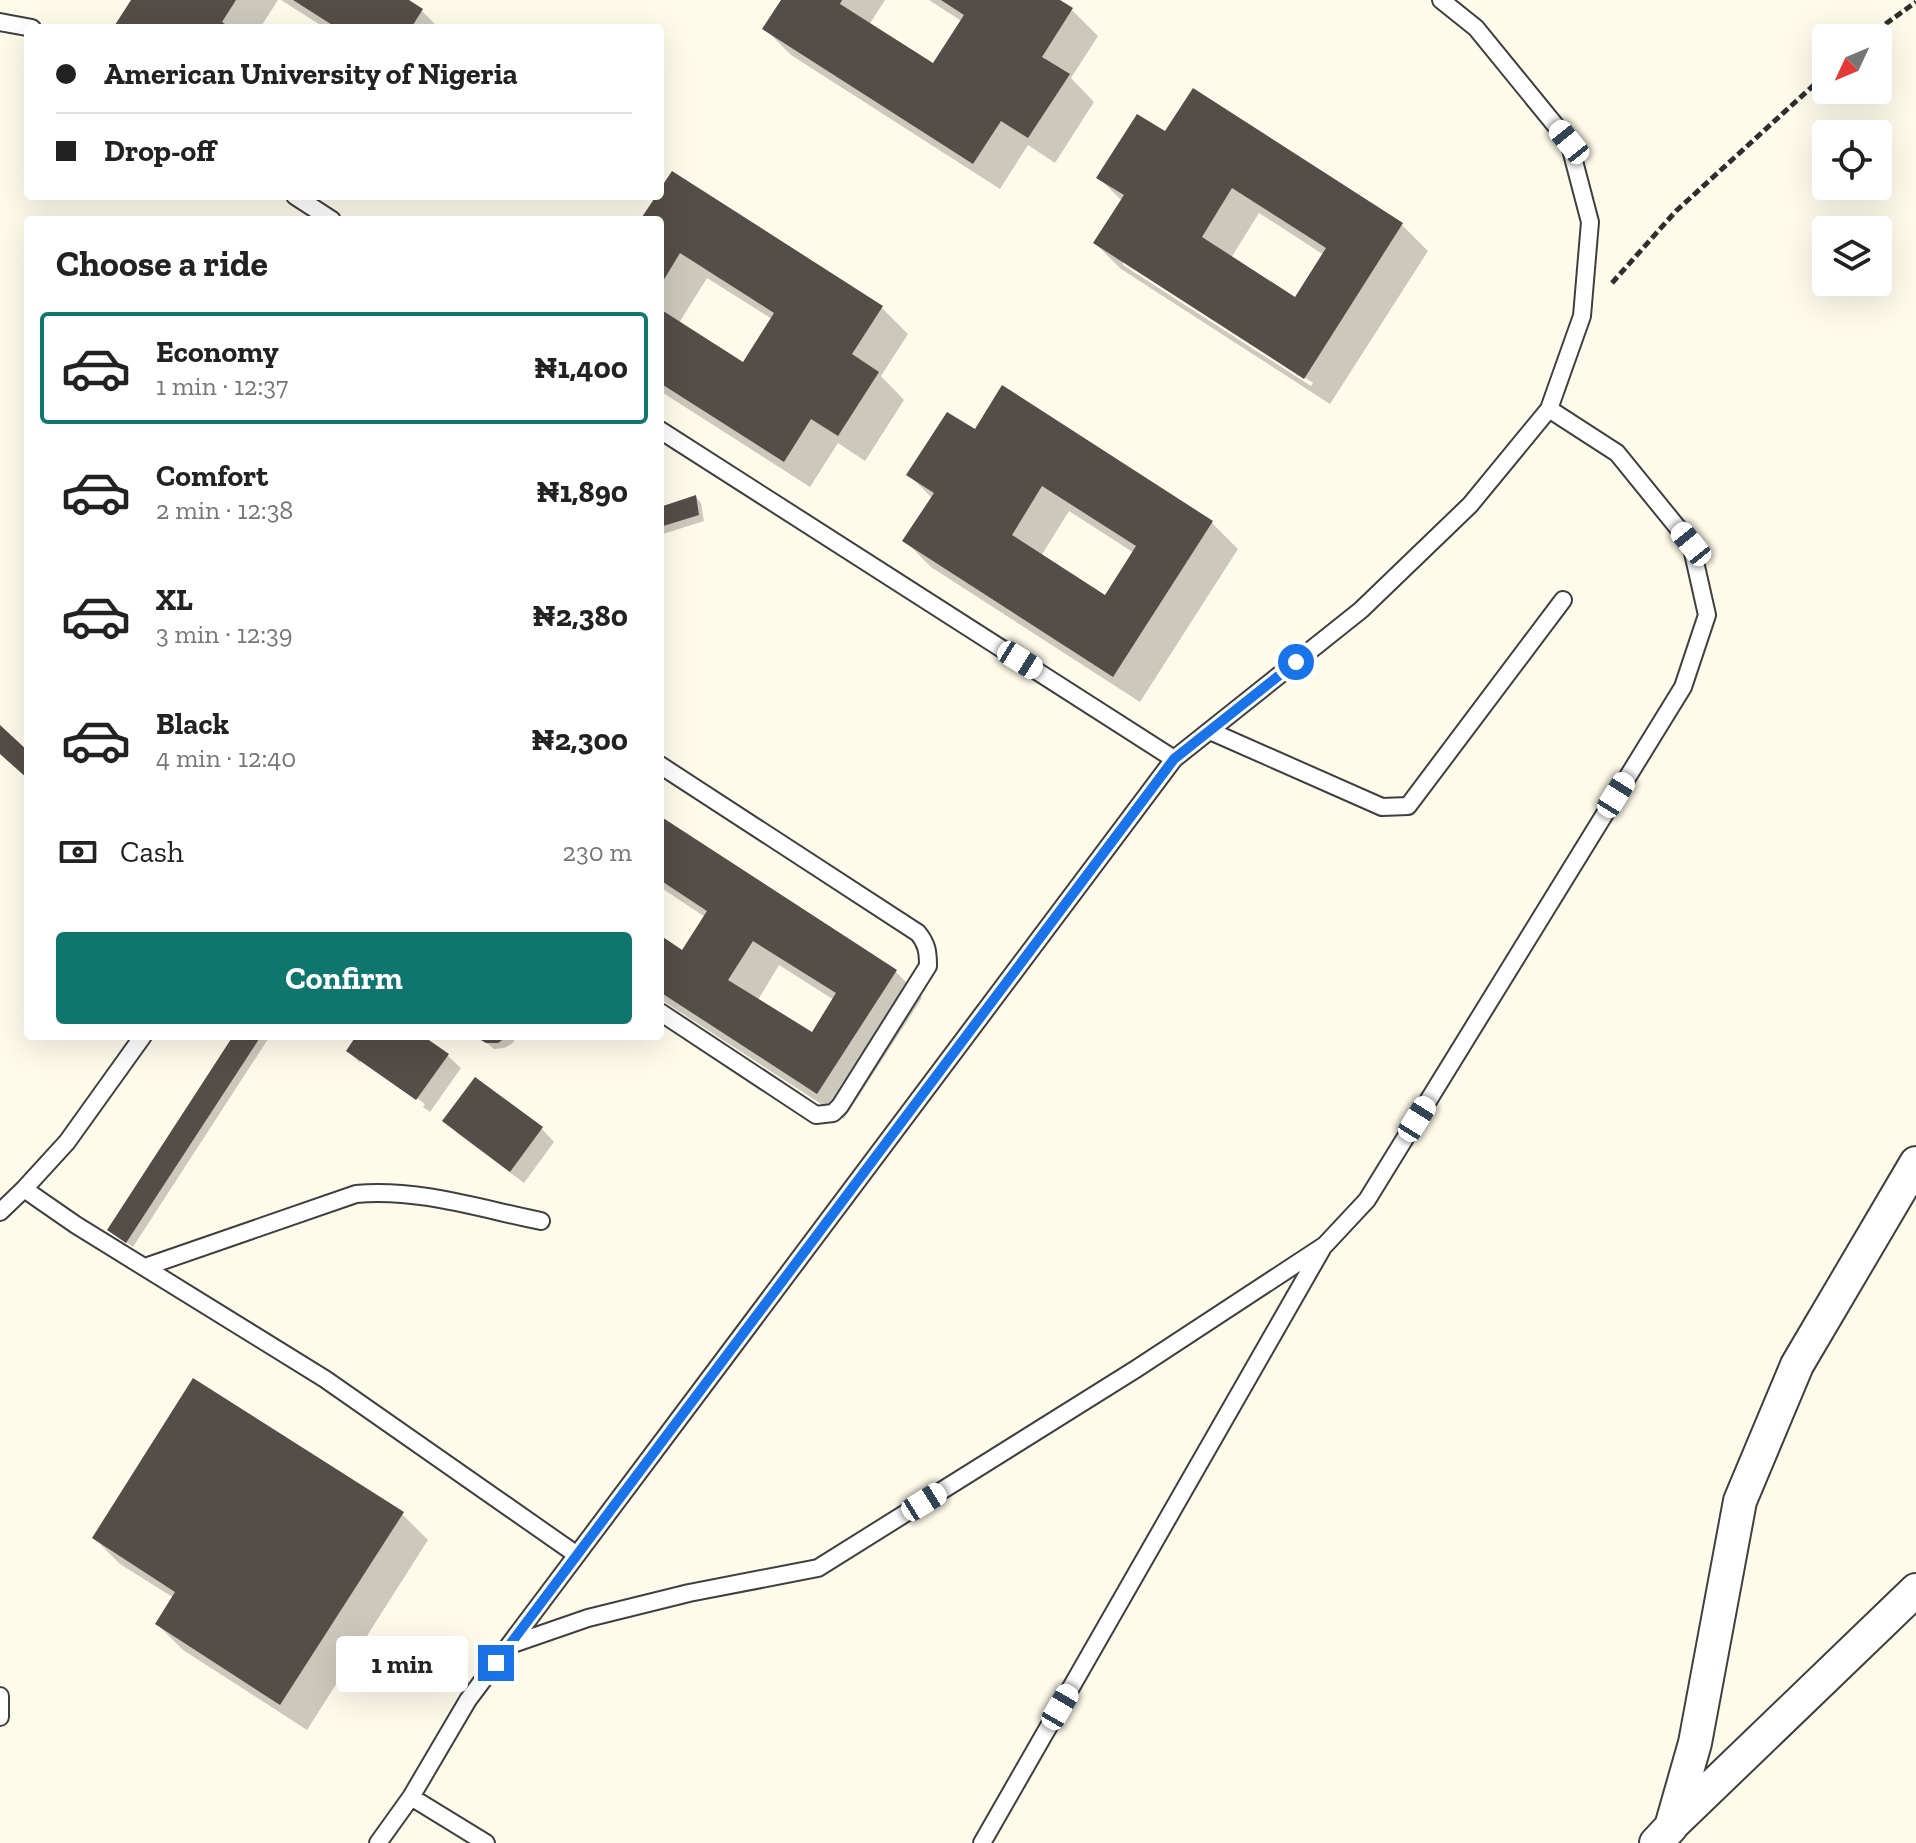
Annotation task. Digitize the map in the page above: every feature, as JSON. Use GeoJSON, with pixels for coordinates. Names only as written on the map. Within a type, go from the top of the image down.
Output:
{"type":"FeatureCollection","features":[{"type":"Feature","properties":{"kind":"street"},"geometry":{"type":"LineString","coordinates":[[1663,1835],[1695,1743],[1740,1501],[1797,1365],[1916,1163]]}},
{"type":"Feature","properties":{"kind":"street"},"geometry":{"type":"LineString","coordinates":[[1663,1835],[1916,1590]]}},
{"type":"Feature","properties":{"kind":"lane"},"geometry":{"type":"LineString","coordinates":[[378,1843],[411,1797],[468,1700],[1174,759],[1361,610],[1470,505],[1549,409],[1582,316],[1590,222],[1569,142],[1476,28],[1441,0]]}},
{"type":"Feature","properties":{"kind":"lane"},"geometry":{"type":"LineString","coordinates":[[0,22],[24,26]]}},
{"type":"Feature","properties":{"kind":"lane"},"geometry":{"type":"LineString","coordinates":[[301,200],[326,216]]}},
{"type":"Feature","properties":{"kind":"lane"},"geometry":{"type":"LineString","coordinates":[[982,1843],[1325,1245],[1367,1200],[1683,687],[1707,615],[1691,544],[1617,453],[1549,409]]}},
{"type":"Feature","properties":{"kind":"lane"},"geometry":{"type":"LineString","coordinates":[[664,433],[1174,759]]}},
{"type":"Feature","properties":{"kind":"lane"},"geometry":{"type":"LineString","coordinates":[[1210,731],[1382,807],[1408,806],[1563,600]]}},
{"type":"Feature","properties":{"kind":"lane"},"geometry":{"type":"LineString","coordinates":[[664,768],[918,933],[926,942],[928,966],[840,1106],[827,1115],[816,1115],[664,1015]]}},
{"type":"Feature","properties":{"kind":"lane"},"geometry":{"type":"LineString","coordinates":[[0,1212],[67,1142],[140,1040]]}},
{"type":"Feature","properties":{"kind":"lane"},"geometry":{"type":"LineString","coordinates":[[24,1189],[325,1379],[577,1555]]}},
{"type":"Feature","properties":{"kind":"lane"},"geometry":{"type":"LineString","coordinates":[[145,1267],[356,1194],[383,1192],[417,1196],[541,1221]]}},
{"type":"Feature","properties":{"kind":"lane"},"geometry":{"type":"LineString","coordinates":[[510,1645],[588,1618],[689,1593],[818,1568],[1136,1369],[1325,1245]]}},
{"type":"Feature","properties":{"kind":"lane"},"geometry":{"type":"LineString","coordinates":[[0,1696],[0,1717]]}},
{"type":"Feature","properties":{"kind":"lane"},"geometry":{"type":"LineString","coordinates":[[411,1797],[486,1843]]}},
{"type":"Feature","properties":{"kind":"path"},"geometry":{"type":"LineString","coordinates":[[1885,24],[1916,2]]}},
{"type":"Feature","properties":{"kind":"path"},"geometry":{"type":"LineString","coordinates":[[1582,316],[1676,211],[1812,87]]}},
{"type":"Feature","properties":{"kind":"building"},"geometry":{"type":"Polygon","coordinates":[[[131,0],[236,0],[222,22],[225,24],[116,24],[131,0]]]}},
{"type":"Feature","properties":{"kind":"building"},"geometry":{"type":"Polygon","coordinates":[[[293,0],[409,0],[423,9],[414,24],[331,24],[293,0]]]}},
{"type":"Feature","properties":{"kind":"building"},"geometry":{"type":"Polygon","coordinates":[[[781,0],[842,0],[840,4],[933,63],[964,15],[941,0],[1060,0],[1073,8],[1042,57],[1070,74],[1028,138],[1001,121],[973,164],[762,29],[781,0]]]}},
{"type":"Feature","properties":{"kind":"building"},"geometry":{"type":"Polygon","coordinates":[[[1193,88],[1403,223],[1304,379],[1093,243],[1124,195],[1096,178],[1137,114],[1165,131],[1193,88]],[[1232,188],[1202,237],[1295,297],[1326,248],[1232,188]]]}},
{"type":"Feature","properties":{"kind":"building"},"geometry":{"type":"Polygon","coordinates":[[[672,171],[883,306],[852,354],[879,372],[838,436],[811,419],[784,462],[664,386],[664,312],[743,362],[774,313],[680,253],[664,279],[664,216],[643,216],[653,200],[664,200],[664,183],[672,171]]]}},
{"type":"Feature","properties":{"kind":"building"},"geometry":{"type":"Polygon","coordinates":[[[1002,385],[1213,521],[1113,677],[902,541],[934,493],[906,475],[947,412],[975,429],[1002,385]],[[1042,486],[1012,535],[1105,595],[1136,546],[1042,486]]]}},
{"type":"Feature","properties":{"kind":"building"},"geometry":{"type":"Polygon","coordinates":[[[696,495],[699,515],[664,526],[664,506],[696,495]]]}},
{"type":"Feature","properties":{"kind":"building"},"geometry":{"type":"Polygon","coordinates":[[[0,725],[24,747],[24,775],[0,754],[0,725]]]}},
{"type":"Feature","properties":{"kind":"building"},"geometry":{"type":"Polygon","coordinates":[[[664,819],[897,970],[817,1094],[664,995],[664,938],[682,950],[707,911],[664,883],[664,819]],[[753,941],[728,980],[812,1032],[836,993],[753,941]]]}},
{"type":"Feature","properties":{"kind":"building"},"geometry":{"type":"Polygon","coordinates":[[[230,1040],[258,1040],[126,1243],[107,1230],[230,1040]]]}},
{"type":"Feature","properties":{"kind":"building"},"geometry":{"type":"Polygon","coordinates":[[[353,1040],[429,1040],[449,1054],[416,1100],[346,1051],[353,1040]]]}},
{"type":"Feature","properties":{"kind":"building"},"geometry":{"type":"Polygon","coordinates":[[[481,1040],[502,1040],[498,1043],[481,1040]]]}},
{"type":"Feature","properties":{"kind":"building"},"geometry":{"type":"Polygon","coordinates":[[[475,1077],[543,1127],[510,1172],[442,1121],[475,1077]]]}},
{"type":"Feature","properties":{"kind":"building"},"geometry":{"type":"Polygon","coordinates":[[[193,1378],[404,1512],[280,1705],[155,1624],[175,1592],[92,1538],[193,1378]]]}},
{"type":"Feature","properties":{"kind":"route"},"geometry":{"type":"LineString","coordinates":[[496,1663],[1174,759],[1296,662]]}}]}
